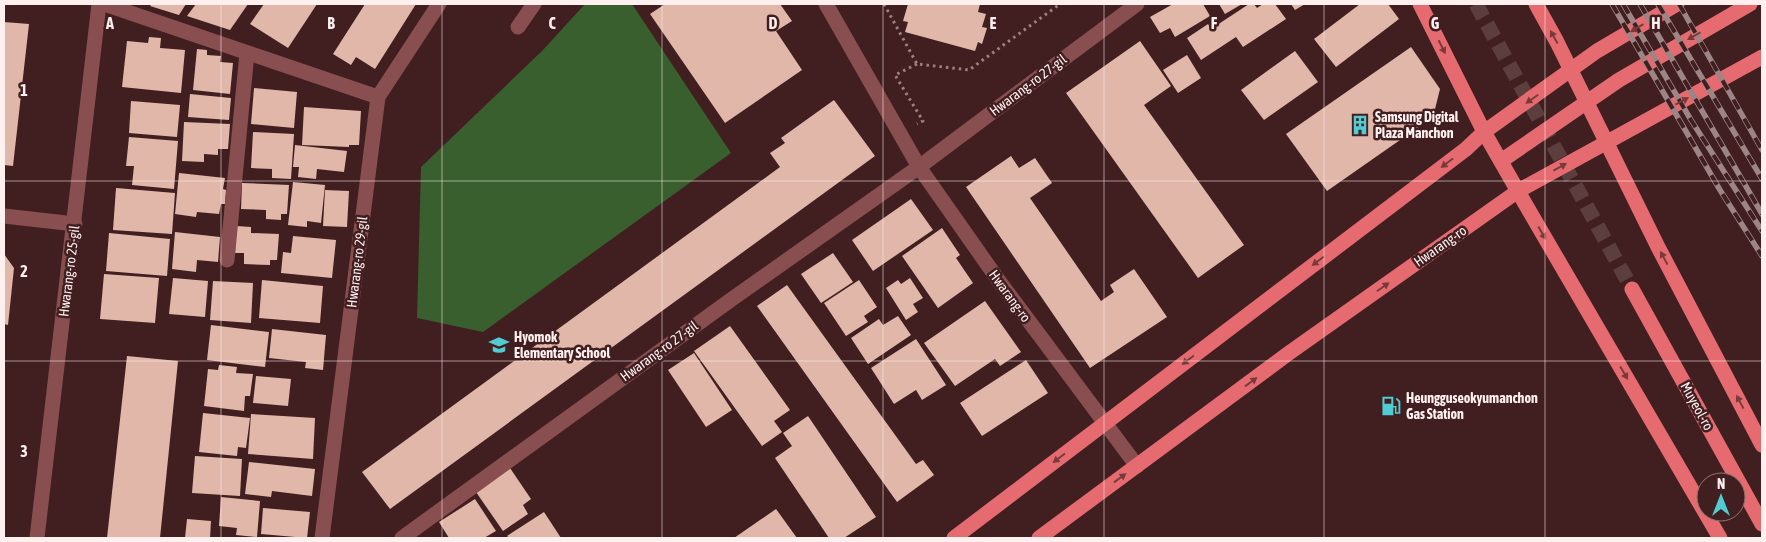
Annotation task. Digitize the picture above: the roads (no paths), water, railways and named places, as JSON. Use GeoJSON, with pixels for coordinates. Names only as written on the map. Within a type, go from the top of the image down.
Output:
{"type":"FeatureCollection","features":[{"type":"Feature","properties":{"kind":"main road"},"geometry":{"type":"LineString","coordinates":[[1420,4],[1484,132],[1720,538]]}},
{"type":"Feature","properties":{"kind":"main road"},"geometry":{"type":"LineString","coordinates":[[1536,4],[1557,42],[1658,247],[1762,445]]}},
{"type":"Feature","properties":{"kind":"main road"},"geometry":{"type":"LineString","coordinates":[[954,538],[1466,149],[1484,132],[1597,51],[1677,4]]}},
{"type":"Feature","properties":{"kind":"main road"},"geometry":{"type":"LineString","coordinates":[[1501,161],[1619,80],[1750,4]]}},
{"type":"Feature","properties":{"kind":"main road","name":"Hwarang-ro"},"geometry":{"type":"LineString","coordinates":[[1039,538],[1289,353],[1518,191],[1762,57]]}},
{"type":"Feature","properties":{"kind":"main road","name":"Muyeol-ro"},"geometry":{"type":"LineString","coordinates":[[1632,289],[1762,524]]}},
{"type":"Feature","properties":{"kind":"street","name":"Hwarang-ro 25-gil"},"geometry":{"type":"LineString","coordinates":[[37,538],[75,224],[99,4]]}},
{"type":"Feature","properties":{"kind":"street"},"geometry":{"type":"LineString","coordinates":[[104,4],[378,97]]}},
{"type":"Feature","properties":{"kind":"street","name":"Hwarang-ro 29-gil"},"geometry":{"type":"LineString","coordinates":[[322,538],[378,97],[439,4]]}},
{"type":"Feature","properties":{"kind":"street"},"geometry":{"type":"LineString","coordinates":[[518,27],[534,4]]}},
{"type":"Feature","properties":{"kind":"street"},"geometry":{"type":"LineString","coordinates":[[826,4],[919,167]]}},
{"type":"Feature","properties":{"kind":"street","name":"Hwarang-ro 27-gil"},"geometry":{"type":"LineString","coordinates":[[402,538],[732,298],[919,167],[1137,4]]}},
{"type":"Feature","properties":{"kind":"street"},"geometry":{"type":"LineString","coordinates":[[227,260],[247,53]]}},
{"type":"Feature","properties":{"kind":"street","name":"Hwarang-ro"},"geometry":{"type":"LineString","coordinates":[[919,167],[999,281],[1136,466]]}},
{"type":"Feature","properties":{"kind":"street"},"geometry":{"type":"LineString","coordinates":[[4,216],[75,224]]}},
{"type":"Feature","properties":{"kind":"tunnel"},"geometry":{"type":"LineString","coordinates":[[1476,4],[1632,289]]}},
{"type":"Feature","properties":{"kind":"railway"},"geometry":{"type":"LineString","coordinates":[[1612,4],[1720,190],[1762,256]]}},
{"type":"Feature","properties":{"kind":"railway"},"geometry":{"type":"LineString","coordinates":[[1623,4],[1691,120],[1762,231]]}},
{"type":"Feature","properties":{"kind":"railway"},"geometry":{"type":"LineString","coordinates":[[1640,4],[1762,214]]}},
{"type":"Feature","properties":{"kind":"railway"},"geometry":{"type":"LineString","coordinates":[[1658,4],[1762,179]]}},
{"type":"Feature","properties":{"kind":"railway"},"geometry":{"type":"LineString","coordinates":[[1679,4],[1762,150]]}},
{"type":"Feature","properties":{"kind":"place","name":"Samsung Digital Plaza Manchon"},"geometry":{"type":"Point","coordinates":[1360,125]}},
{"type":"Feature","properties":{"kind":"place","name":"Hyomok Elementary School"},"geometry":{"type":"Point","coordinates":[499,345]}},
{"type":"Feature","properties":{"kind":"place","name":"Heungguseokyumanchon Gas Station"},"geometry":{"type":"Point","coordinates":[1391,406]}}]}
